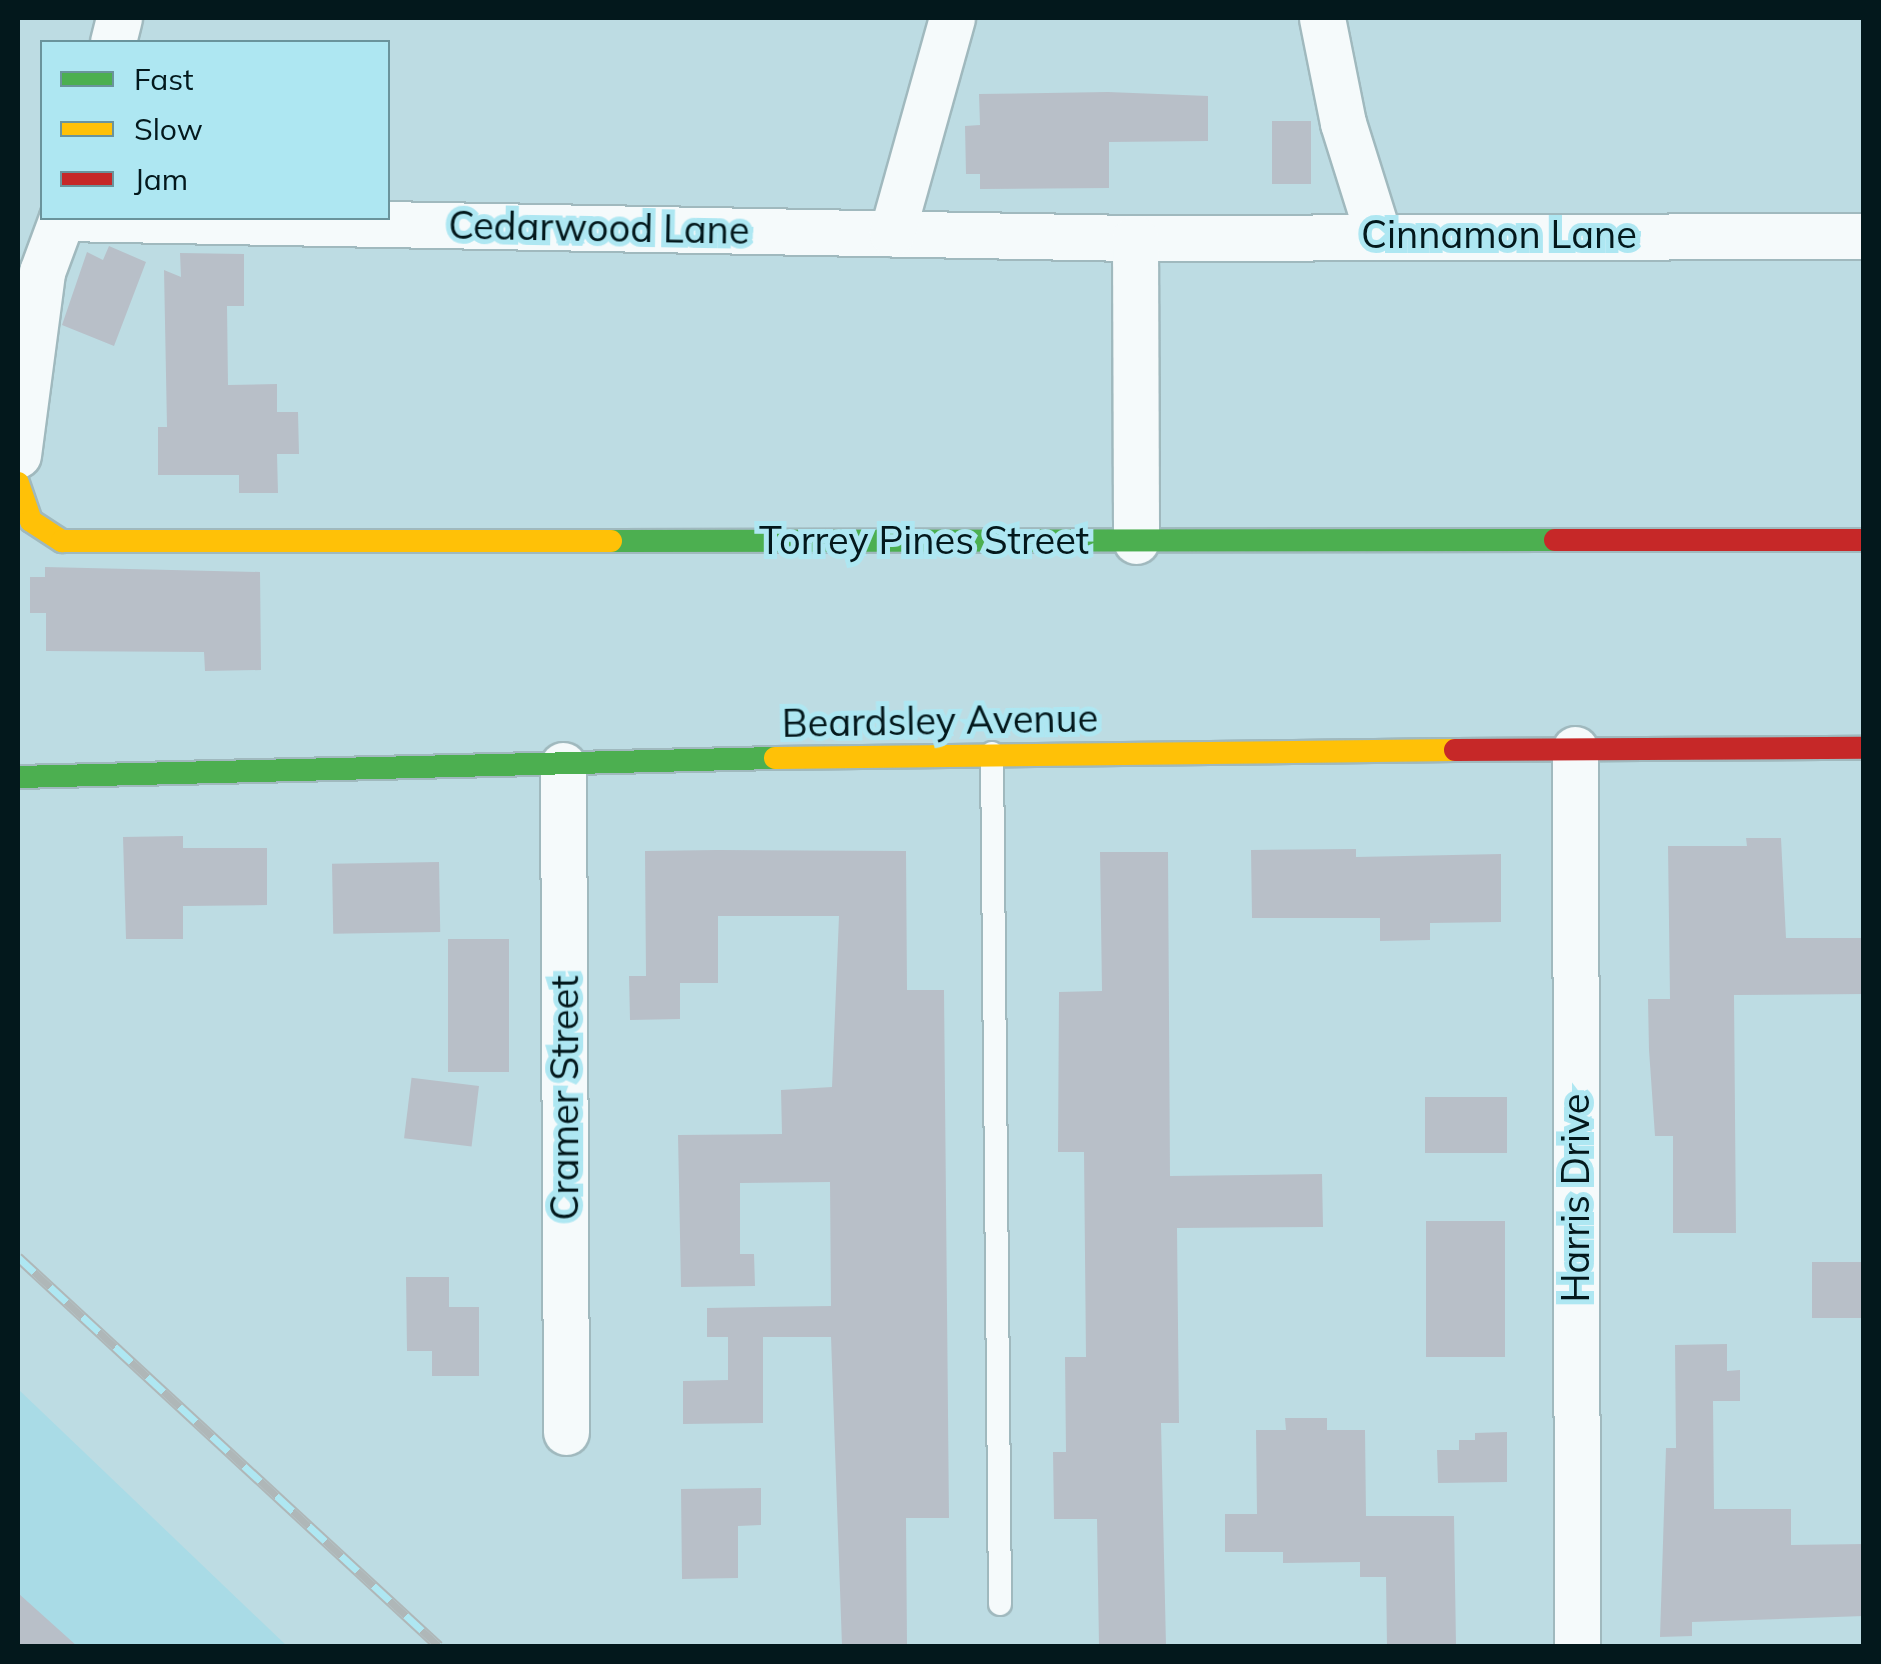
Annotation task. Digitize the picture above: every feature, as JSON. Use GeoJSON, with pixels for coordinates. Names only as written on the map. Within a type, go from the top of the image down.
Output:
{"type":"FeatureCollection","features":[{"type":"Feature","properties":{"kind":"street"},"geometry":{"type":"LineString","coordinates":[[892,233],[952,18]]}},
{"type":"Feature","properties":{"kind":"street"},"geometry":{"type":"LineString","coordinates":[[1322,18],[1343,122],[1378,235]]}},
{"type":"Feature","properties":{"kind":"street"},"geometry":{"type":"LineString","coordinates":[[18,456],[42,272],[61,220]]}},
{"type":"Feature","properties":{"kind":"street","name":"Cedarwood Lane"},"geometry":{"type":"LineString","coordinates":[[173,220],[1135,238]]}},
{"type":"Feature","properties":{"kind":"street","name":"Cinnamon Lane"},"geometry":{"type":"LineString","coordinates":[[1135,238],[1864,236]]}},
{"type":"Feature","properties":{"kind":"street"},"geometry":{"type":"LineString","coordinates":[[1135,238],[1136,541]]}},
{"type":"Feature","properties":{"kind":"street","name":"Torrey Pines Street"},"geometry":{"type":"LineString","coordinates":[[18,483],[31,521],[62,541],[1864,540]]}},
{"type":"Feature","properties":{"kind":"street","name":"Beardsley Avenue"},"geometry":{"type":"LineString","coordinates":[[18,777],[992,753],[1864,748]]}},
{"type":"Feature","properties":{"kind":"street","name":"Harris Drive"},"geometry":{"type":"LineString","coordinates":[[1575,749],[1577,1646]]}},
{"type":"Feature","properties":{"kind":"street","name":"Cramer Street"},"geometry":{"type":"LineString","coordinates":[[563,765],[566,1432]]}},
{"type":"Feature","properties":{"kind":"lane"},"geometry":{"type":"LineString","coordinates":[[992,753],[1000,1604]]}},
{"type":"Feature","properties":{"kind":"shaded area"},"geometry":{"type":"Polygon","coordinates":[[[18,1389],[287,1646],[18,1646],[18,1389]]]}},
{"type":"Feature","properties":{"kind":"building"},"geometry":{"type":"Polygon","coordinates":[[[1108,92],[1208,96],[1208,141],[1109,142],[1109,188],[980,189],[980,174],[966,174],[965,126],[980,125],[979,94],[1108,92]]]}},
{"type":"Feature","properties":{"kind":"building"},"geometry":{"type":"Polygon","coordinates":[[[1272,121],[1311,121],[1311,184],[1272,184],[1272,121]]]}},
{"type":"Feature","properties":{"kind":"building"},"geometry":{"type":"Polygon","coordinates":[[[109,246],[146,262],[114,346],[62,325],[87,252],[103,260],[109,246]]]}},
{"type":"Feature","properties":{"kind":"building"},"geometry":{"type":"Polygon","coordinates":[[[180,253],[244,254],[244,306],[227,306],[228,385],[277,384],[277,412],[298,412],[299,454],[277,454],[278,493],[239,493],[239,475],[158,475],[158,427],[167,427],[164,270],[181,277],[180,253]]]}},
{"type":"Feature","properties":{"kind":"building"},"geometry":{"type":"Polygon","coordinates":[[[45,567],[260,572],[261,670],[205,671],[204,652],[46,651],[46,613],[30,613],[30,577],[45,577],[45,567]]]}},
{"type":"Feature","properties":{"kind":"building"},"geometry":{"type":"Polygon","coordinates":[[[183,836],[183,848],[267,848],[267,905],[183,906],[183,939],[126,939],[123,837],[183,836]]]}},
{"type":"Feature","properties":{"kind":"building"},"geometry":{"type":"Polygon","coordinates":[[[1746,838],[1781,838],[1786,938],[1864,938],[1864,994],[1734,995],[1736,1233],[1673,1233],[1673,1136],[1655,1136],[1648,999],[1670,999],[1668,846],[1747,846],[1746,838]]]}},
{"type":"Feature","properties":{"kind":"building"},"geometry":{"type":"Polygon","coordinates":[[[1356,849],[1356,857],[1501,854],[1501,922],[1430,923],[1430,940],[1380,941],[1380,918],[1252,918],[1251,850],[1356,849]]]}},
{"type":"Feature","properties":{"kind":"building"},"geometry":{"type":"Polygon","coordinates":[[[645,851],[906,851],[907,990],[944,990],[949,1518],[906,1518],[907,1646],[842,1646],[831,1337],[763,1337],[763,1423],[683,1424],[683,1381],[728,1380],[728,1337],[707,1337],[707,1308],[831,1306],[830,1182],[740,1183],[740,1254],[754,1254],[755,1286],[681,1287],[678,1135],[782,1134],[781,1090],[832,1087],[839,916],[718,916],[718,983],[680,983],[680,1019],[630,1020],[629,976],[646,976],[645,851]]]}},
{"type":"Feature","properties":{"kind":"building"},"geometry":{"type":"Polygon","coordinates":[[[1100,852],[1168,852],[1170,1176],[1322,1174],[1323,1227],[1177,1228],[1179,1423],[1161,1423],[1166,1646],[1099,1646],[1097,1519],[1054,1519],[1053,1452],[1066,1452],[1065,1357],[1086,1357],[1084,1152],[1058,1152],[1059,992],[1102,991],[1100,852]]]}},
{"type":"Feature","properties":{"kind":"building"},"geometry":{"type":"Polygon","coordinates":[[[439,862],[440,932],[333,934],[332,864],[439,862]]]}},
{"type":"Feature","properties":{"kind":"building"},"geometry":{"type":"Polygon","coordinates":[[[448,939],[509,939],[509,1072],[448,1072],[448,939]]]}},
{"type":"Feature","properties":{"kind":"building"},"geometry":{"type":"Polygon","coordinates":[[[412,1078],[479,1086],[472,1147],[404,1138],[412,1078]]]}},
{"type":"Feature","properties":{"kind":"building"},"geometry":{"type":"Polygon","coordinates":[[[1425,1097],[1507,1097],[1507,1153],[1425,1153],[1425,1097]]]}},
{"type":"Feature","properties":{"kind":"building"},"geometry":{"type":"Polygon","coordinates":[[[1426,1221],[1505,1221],[1505,1357],[1426,1357],[1426,1221]]]}},
{"type":"Feature","properties":{"kind":"building"},"geometry":{"type":"Polygon","coordinates":[[[1812,1262],[1864,1262],[1864,1318],[1812,1318],[1812,1262]]]}},
{"type":"Feature","properties":{"kind":"building"},"geometry":{"type":"Polygon","coordinates":[[[406,1277],[449,1277],[449,1307],[479,1307],[479,1376],[432,1376],[432,1351],[407,1351],[406,1277]]]}},
{"type":"Feature","properties":{"kind":"building"},"geometry":{"type":"Polygon","coordinates":[[[1727,1344],[1727,1371],[1740,1370],[1740,1401],[1713,1401],[1714,1509],[1791,1509],[1791,1545],[1864,1544],[1864,1616],[1692,1622],[1692,1636],[1660,1637],[1666,1448],[1676,1448],[1675,1345],[1727,1344]]]}},
{"type":"Feature","properties":{"kind":"building"},"geometry":{"type":"Polygon","coordinates":[[[1285,1418],[1327,1418],[1327,1430],[1365,1430],[1366,1516],[1454,1516],[1456,1646],[1387,1646],[1386,1577],[1360,1577],[1360,1562],[1283,1563],[1283,1552],[1225,1552],[1225,1514],[1257,1514],[1256,1430],[1286,1430],[1285,1418]]]}},
{"type":"Feature","properties":{"kind":"building"},"geometry":{"type":"Polygon","coordinates":[[[1507,1432],[1507,1482],[1438,1483],[1437,1450],[1459,1450],[1459,1440],[1475,1440],[1475,1433],[1507,1432]]]}},
{"type":"Feature","properties":{"kind":"building"},"geometry":{"type":"Polygon","coordinates":[[[761,1488],[761,1525],[738,1526],[738,1578],[682,1579],[681,1489],[761,1488]]]}},
{"type":"Feature","properties":{"kind":"building"},"geometry":{"type":"Polygon","coordinates":[[[18,1593],[77,1646],[18,1646],[18,1593]]]}},
{"type":"Feature","properties":{"kind":"railway"},"geometry":{"type":"LineString","coordinates":[[18,1257],[439,1646]]}},
{"type":"Feature","properties":{"kind":"traffic: fast"},"geometry":{"type":"LineString","coordinates":[[611,541],[1555,540]]}},
{"type":"Feature","properties":{"kind":"traffic: fast"},"geometry":{"type":"LineString","coordinates":[[18,777],[775,758]]}},
{"type":"Feature","properties":{"kind":"traffic: slow"},"geometry":{"type":"LineString","coordinates":[[18,483],[31,521],[62,541],[611,541]]}},
{"type":"Feature","properties":{"kind":"traffic: slow"},"geometry":{"type":"LineString","coordinates":[[775,758],[1455,750]]}},
{"type":"Feature","properties":{"kind":"traffic: jam"},"geometry":{"type":"LineString","coordinates":[[1555,540],[1864,540]]}},
{"type":"Feature","properties":{"kind":"traffic: jam"},"geometry":{"type":"LineString","coordinates":[[1455,750],[1864,748]]}}]}
